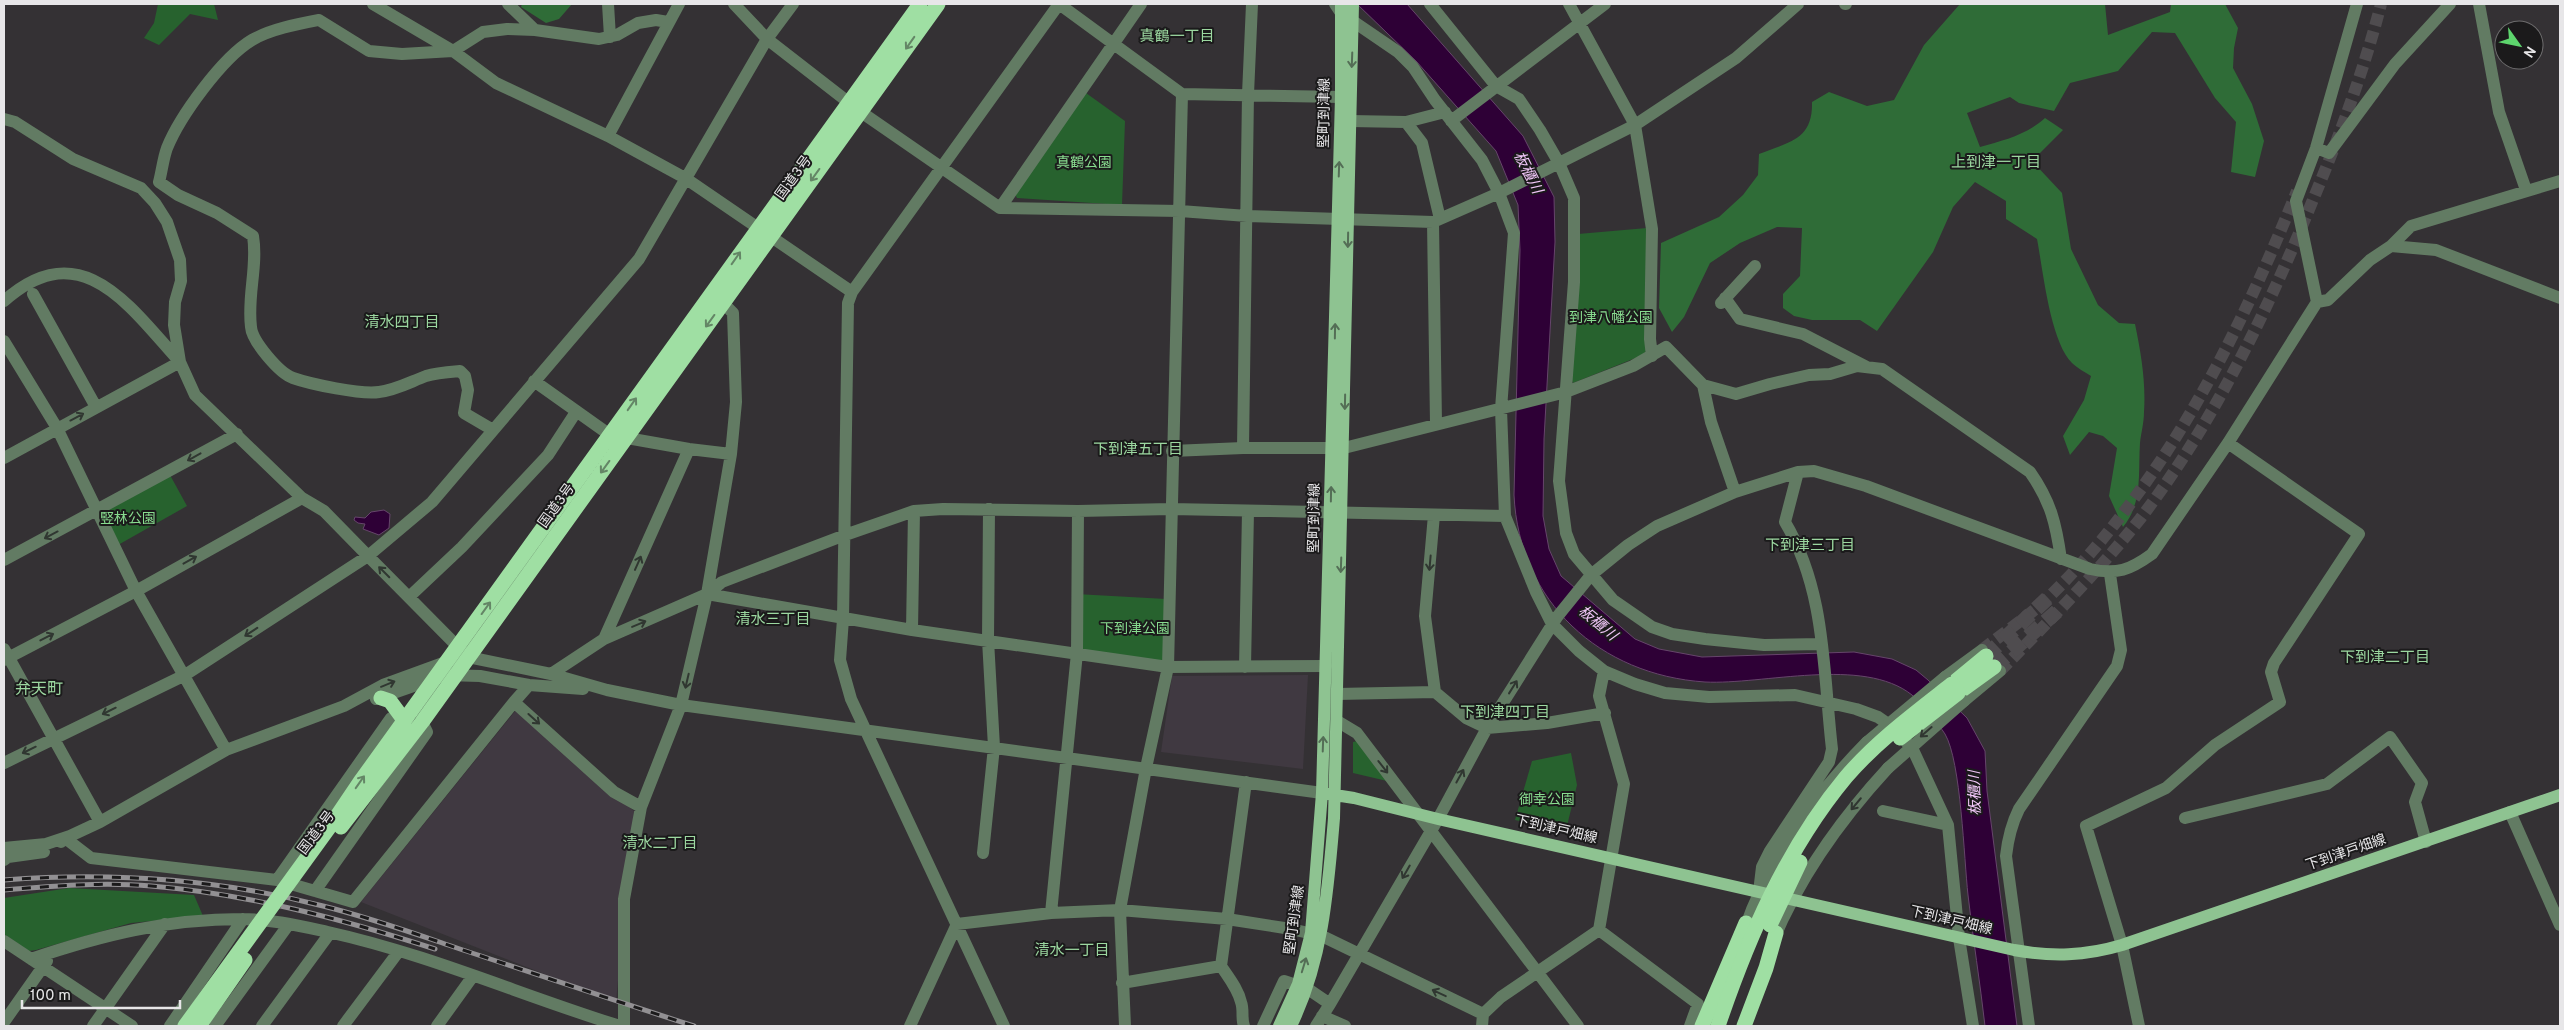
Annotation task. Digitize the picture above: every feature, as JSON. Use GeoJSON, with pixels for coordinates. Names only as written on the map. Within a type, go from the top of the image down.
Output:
{"type":"FeatureCollection","features":[{"type":"Feature","properties":{"kind":"highway","name":"国道3号"},"geometry":{"type":"LineString","coordinates":[[186,1026],[337,825],[422,722],[455,675],[467,634],[920,4]]}},
{"type":"Feature","properties":{"kind":"highway","name":"国道3号"},"geometry":{"type":"LineString","coordinates":[[199,1026],[337,825],[404,720],[434,678],[447,662],[484,635],[938,4]]}},
{"type":"Feature","properties":{"kind":"highway"},"geometry":{"type":"LineString","coordinates":[[1729,1026],[1783,894],[1815,836],[1854,784],[1874,762],[1955,689],[1990,661]]}},
{"type":"Feature","properties":{"kind":"highway"},"geometry":{"type":"LineString","coordinates":[[1718,1026],[1774,889],[1807,830],[1846,777],[1891,732],[1955,689]]}},
{"type":"Feature","properties":{"kind":"highway"},"geometry":{"type":"LineString","coordinates":[[381,698],[390,701],[404,720]]}},
{"type":"Feature","properties":{"kind":"highway"},"geometry":{"type":"LineString","coordinates":[[1702,1026],[1746,923]]}},
{"type":"Feature","properties":{"kind":"highway"},"geometry":{"type":"LineString","coordinates":[[1743,1023],[1766,968],[1776,933]]}},
{"type":"Feature","properties":{"kind":"main road","name":"堅町到津線"},"geometry":{"type":"LineString","coordinates":[[1316,935],[1326,666],[1336,513],[1343,220],[1341,97],[1346,10]]}},
{"type":"Feature","properties":{"kind":"main road","name":"堅町到津線"},"geometry":{"type":"LineString","coordinates":[[1343,220],[1350,121],[1346,10]]}},
{"type":"Feature","properties":{"kind":"main road","name":"堅町到津線"},"geometry":{"type":"LineString","coordinates":[[1291,1026],[1328,886],[1335,794],[1337,721],[1336,513]]}},
{"type":"Feature","properties":{"kind":"main road","name":"下到津戸畑線"},"geometry":{"type":"LineString","coordinates":[[1322,793],[1335,794],[1416,813],[1434,824],[1612,858],[2039,955],[2081,955],[2122,945],[2560,795]]}},
{"type":"Feature","properties":{"kind":"main road","name":"堅町到津線"},"geometry":{"type":"LineString","coordinates":[[1279,1026],[1303,986]]}},
{"type":"Feature","properties":{"kind":"street"},"geometry":{"type":"LineString","coordinates":[[373,4],[453,51],[496,83],[608,136],[685,178],[852,292]]}},
{"type":"Feature","properties":{"kind":"street"},"geometry":{"type":"LineString","coordinates":[[508,4],[535,30]]}},
{"type":"Feature","properties":{"kind":"street"},"geometry":{"type":"LineString","coordinates":[[608,4],[610,36]]}},
{"type":"Feature","properties":{"kind":"street"},"geometry":{"type":"LineString","coordinates":[[608,136],[679,4]]}},
{"type":"Feature","properties":{"kind":"street"},"geometry":{"type":"LineString","coordinates":[[734,4],[767,39],[862,112],[1000,208],[1180,211],[1343,220],[1437,220],[1499,193],[1635,125],[1736,58],[1798,4]]}},
{"type":"Feature","properties":{"kind":"street"},"geometry":{"type":"LineString","coordinates":[[4,762],[185,674],[368,556],[432,502],[639,259],[767,39],[792,4]]}},
{"type":"Feature","properties":{"kind":"street"},"geometry":{"type":"LineString","coordinates":[[1004,1026],[851,698],[840,660],[845,534],[848,303],[852,292],[940,167],[1059,4],[1182,94],[1341,97]]}},
{"type":"Feature","properties":{"kind":"street"},"geometry":{"type":"LineString","coordinates":[[1000,208],[1141,4]]}},
{"type":"Feature","properties":{"kind":"street"},"geometry":{"type":"LineString","coordinates":[[1243,448],[1248,94],[1252,4]]}},
{"type":"Feature","properties":{"kind":"street"},"geometry":{"type":"LineString","coordinates":[[1569,4],[1635,125],[1652,229],[1650,339],[1652,356]]}},
{"type":"Feature","properties":{"kind":"street"},"geometry":{"type":"LineString","coordinates":[[1350,121],[1406,122],[1462,112],[1605,4]]}},
{"type":"Feature","properties":{"kind":"street"},"geometry":{"type":"LineString","coordinates":[[1344,1026],[1319,1021],[1434,824],[1487,728],[1555,620],[1588,580],[1628,545],[1657,526],[1735,492],[1798,472],[1814,470],[1832,474],[2061,559],[2110,574],[2132,567],[2152,554],[2228,443],[2317,302],[2296,200],[2316,148],[2357,4]]}},
{"type":"Feature","properties":{"kind":"street"},"geometry":{"type":"LineString","coordinates":[[2316,148],[2329,153],[2395,64],[2450,4]]}},
{"type":"Feature","properties":{"kind":"street"},"geometry":{"type":"LineString","coordinates":[[2479,4],[2500,112],[2526,190]]}},
{"type":"Feature","properties":{"kind":"street"},"geometry":{"type":"LineString","coordinates":[[1433,5],[1493,88],[1519,99],[1559,163],[1574,198],[1574,282],[1561,393],[1559,480],[1561,508],[1566,533],[1574,554],[1588,580],[1631,614],[1652,626],[1672,634],[1764,645],[1821,644]]}},
{"type":"Feature","properties":{"kind":"street"},"geometry":{"type":"LineString","coordinates":[[1346,10],[1414,66],[1448,116],[1482,160],[1499,193],[1514,233],[1505,408],[1505,516],[1536,592],[1579,651],[1604,671],[1635,684],[1665,693],[1709,697],[1795,695],[1826,701],[1878,717],[1898,731],[1914,752],[1948,825],[1964,939],[1973,1026]]}},
{"type":"Feature","properties":{"kind":"street"},"geometry":{"type":"LineString","coordinates":[[159,182],[167,148],[191,107],[217,72],[252,40],[299,24],[319,20],[370,51],[410,54],[453,51],[483,32],[507,29],[535,30],[589,38],[610,36],[638,23],[656,20],[668,22]]}},
{"type":"Feature","properties":{"kind":"street"},"geometry":{"type":"LineString","coordinates":[[1125,1026],[1120,910],[1146,768],[1168,667],[1182,94]]}},
{"type":"Feature","properties":{"kind":"street"},"geometry":{"type":"LineString","coordinates":[[4,119],[15,122],[73,159],[142,188],[155,203],[167,222],[180,260],[181,282],[175,302],[174,325],[180,362],[196,395],[302,498],[324,511],[476,665],[519,674],[546,686]]}},
{"type":"Feature","properties":{"kind":"street"},"geometry":{"type":"LineString","coordinates":[[1406,122],[1422,143],[1437,220],[1436,423]]}},
{"type":"Feature","properties":{"kind":"street"},"geometry":{"type":"LineString","coordinates":[[2317,302],[2328,300],[2370,260],[2391,246],[2411,226],[2560,181]]}},
{"type":"Feature","properties":{"kind":"street"},"geometry":{"type":"LineString","coordinates":[[142,188],[159,182]]}},
{"type":"Feature","properties":{"kind":"street"},"geometry":{"type":"LineString","coordinates":[[159,182],[178,196],[217,213],[253,236],[255,260],[249,296],[251,328],[254,338],[262,350],[291,378],[324,387],[377,393],[407,385],[428,376],[460,371],[466,376],[468,390],[464,413],[493,430]]}},
{"type":"Feature","properties":{"kind":"street"},"geometry":{"type":"LineString","coordinates":[[2391,246],[2436,250],[2560,298]]}},
{"type":"Feature","properties":{"kind":"street"},"geometry":{"type":"LineString","coordinates":[[1755,266],[1723,300],[1740,319],[1803,334],[1867,367]]}},
{"type":"Feature","properties":{"kind":"street"},"geometry":{"type":"LineString","coordinates":[[4,300],[44,271],[70,273],[87,277],[106,286],[124,301],[180,362]]}},
{"type":"Feature","properties":{"kind":"street"},"geometry":{"type":"LineString","coordinates":[[33,294],[96,407]]}},
{"type":"Feature","properties":{"kind":"street"},"geometry":{"type":"LineString","coordinates":[[624,1026],[624,899],[641,807],[681,705],[707,594],[731,454],[736,402],[733,313],[723,303]]}},
{"type":"Feature","properties":{"kind":"street"},"geometry":{"type":"LineString","coordinates":[[4,341],[58,428],[136,591],[185,674],[226,750]]}},
{"type":"Feature","properties":{"kind":"street"},"geometry":{"type":"LineString","coordinates":[[1172,451],[1243,448],[1338,449],[1561,393],[1633,366],[1666,347],[1703,385],[1736,394],[1809,375],[1830,374],[1857,366],[1867,367],[1882,369],[2030,472],[2039,484],[2055,519],[2061,559]]}},
{"type":"Feature","properties":{"kind":"street"},"geometry":{"type":"LineString","coordinates":[[4,458],[180,362]]}},
{"type":"Feature","properties":{"kind":"street"},"geometry":{"type":"LineString","coordinates":[[534,381],[610,435],[689,450],[731,454]]}},
{"type":"Feature","properties":{"kind":"street"},"geometry":{"type":"LineString","coordinates":[[1703,385],[1711,422],[1735,492]]}},
{"type":"Feature","properties":{"kind":"street"},"geometry":{"type":"LineString","coordinates":[[409,597],[462,547],[537,467],[576,412]]}},
{"type":"Feature","properties":{"kind":"street"},"geometry":{"type":"LineString","coordinates":[[4,560],[237,434]]}},
{"type":"Feature","properties":{"kind":"street"},"geometry":{"type":"LineString","coordinates":[[2139,1026],[2122,945],[2086,826],[2166,788],[2215,745],[2280,702],[2271,672],[2274,664],[2360,534],[2228,443]]}},
{"type":"Feature","properties":{"kind":"street"},"geometry":{"type":"LineString","coordinates":[[604,639],[689,450]]}},
{"type":"Feature","properties":{"kind":"street"},"geometry":{"type":"LineString","coordinates":[[1759,892],[1762,866],[1770,851],[1830,762],[1832,749],[1816,600],[1799,545],[1785,522],[1798,472]]}},
{"type":"Feature","properties":{"kind":"street"},"geometry":{"type":"LineString","coordinates":[[100,822],[55,738],[5,655],[136,591],[302,498]]}},
{"type":"Feature","properties":{"kind":"street"},"geometry":{"type":"LineString","coordinates":[[551,674],[566,666],[604,639],[707,594],[722,582],[845,534],[914,512],[943,509],[1078,511],[1171,509],[1505,516]]}},
{"type":"Feature","properties":{"kind":"street"},"geometry":{"type":"LineString","coordinates":[[983,853],[994,747],[988,640],[989,509]]}},
{"type":"Feature","properties":{"kind":"street"},"geometry":{"type":"LineString","coordinates":[[1051,913],[1077,653],[1078,511]]}},
{"type":"Feature","properties":{"kind":"street"},"geometry":{"type":"LineString","coordinates":[[1245,666],[1248,511]]}},
{"type":"Feature","properties":{"kind":"street"},"geometry":{"type":"LineString","coordinates":[[912,630],[914,512]]}},
{"type":"Feature","properties":{"kind":"street"},"geometry":{"type":"LineString","coordinates":[[1434,515],[1425,616],[1435,692]]}},
{"type":"Feature","properties":{"kind":"street"},"geometry":{"type":"LineString","coordinates":[[2029,1026],[2017,951],[2006,856],[2008,838],[2012,822],[2019,809],[2117,666],[2121,650],[2110,574]]}},
{"type":"Feature","properties":{"kind":"street"},"geometry":{"type":"LineString","coordinates":[[707,594],[912,630],[1168,667],[1326,666]]}},
{"type":"Feature","properties":{"kind":"street"},"geometry":{"type":"LineString","coordinates":[[484,635],[482,651],[491,661]]}},
{"type":"Feature","properties":{"kind":"street"},"geometry":{"type":"LineString","coordinates":[[463,652],[491,661],[551,674],[606,690],[681,705],[1066,756],[1322,793]]}},
{"type":"Feature","properties":{"kind":"street"},"geometry":{"type":"LineString","coordinates":[[1710,1026],[1746,923],[1759,892],[1812,807],[1848,761],[1867,742],[1955,689],[1990,661]]}},
{"type":"Feature","properties":{"kind":"street"},"geometry":{"type":"LineString","coordinates":[[4,848],[46,844],[65,838],[100,822],[226,750],[344,706],[383,685],[447,662]]}},
{"type":"Feature","properties":{"kind":"street"},"geometry":{"type":"LineString","coordinates":[[957,924],[1051,913],[1120,910],[1227,919],[1316,935],[1483,1020],[1501,997],[1599,930],[1624,784],[1599,696],[1604,671]]}},
{"type":"Feature","properties":{"kind":"street"},"geometry":{"type":"LineString","coordinates":[[344,706],[381,698],[434,678],[455,675],[480,676],[529,685],[606,690]]}},
{"type":"Feature","properties":{"kind":"street"},"geometry":{"type":"LineString","coordinates":[[65,838],[91,858],[277,880],[354,902],[529,685]]}},
{"type":"Feature","properties":{"kind":"street"},"geometry":{"type":"LineString","coordinates":[[1776,933],[1793,900],[1834,832],[1955,689]]}},
{"type":"Feature","properties":{"kind":"street"},"geometry":{"type":"LineString","coordinates":[[1337,694],[1435,692],[1466,718],[1487,728],[1547,723],[1605,713]]}},
{"type":"Feature","properties":{"kind":"street"},"geometry":{"type":"LineString","coordinates":[[514,702],[614,792],[641,807]]}},
{"type":"Feature","properties":{"kind":"street"},"geometry":{"type":"LineString","coordinates":[[277,880],[391,718],[404,720]]}},
{"type":"Feature","properties":{"kind":"street"},"geometry":{"type":"LineString","coordinates":[[1337,721],[1357,733],[1401,790],[1416,813]]}},
{"type":"Feature","properties":{"kind":"street"},"geometry":{"type":"LineString","coordinates":[[315,891],[427,732],[422,722]]}},
{"type":"Feature","properties":{"kind":"street"},"geometry":{"type":"LineString","coordinates":[[2186,818],[2327,784],[2390,737],[2422,783],[2415,802],[2426,842]]}},
{"type":"Feature","properties":{"kind":"street"},"geometry":{"type":"LineString","coordinates":[[1244,1026],[1241,1017],[1242,1005],[1236,989],[1221,966],[1246,782]]}},
{"type":"Feature","properties":{"kind":"street"},"geometry":{"type":"LineString","coordinates":[[1883,811],[1948,825]]}},
{"type":"Feature","properties":{"kind":"street"},"geometry":{"type":"LineString","coordinates":[[2510,812],[2560,925]]}},
{"type":"Feature","properties":{"kind":"street"},"geometry":{"type":"LineString","coordinates":[[1434,824],[1536,974],[1578,1026]]}},
{"type":"Feature","properties":{"kind":"street"},"geometry":{"type":"LineString","coordinates":[[4,860],[8,857],[43,852],[56,846],[65,838]]}},
{"type":"Feature","properties":{"kind":"street"},"geometry":{"type":"LineString","coordinates":[[170,1026],[243,919]]}},
{"type":"Feature","properties":{"kind":"street"},"geometry":{"type":"LineString","coordinates":[[31,959],[59,949],[128,930],[165,924],[243,919],[288,924],[400,951],[620,1026]]}},
{"type":"Feature","properties":{"kind":"street"},"geometry":{"type":"LineString","coordinates":[[93,1026],[165,924]]}},
{"type":"Feature","properties":{"kind":"street"},"geometry":{"type":"LineString","coordinates":[[215,1026],[288,924]]}},
{"type":"Feature","properties":{"kind":"street"},"geometry":{"type":"LineString","coordinates":[[910,1026],[957,924]]}},
{"type":"Feature","properties":{"kind":"street"},"geometry":{"type":"LineString","coordinates":[[1599,930],[1698,1004],[1690,1026]]}},
{"type":"Feature","properties":{"kind":"street"},"geometry":{"type":"LineString","coordinates":[[262,1026],[330,933]]}},
{"type":"Feature","properties":{"kind":"street"},"geometry":{"type":"LineString","coordinates":[[4,941],[132,1026]]}},
{"type":"Feature","properties":{"kind":"street"},"geometry":{"type":"LineString","coordinates":[[4,1022],[43,967],[59,949]]}},
{"type":"Feature","properties":{"kind":"street"},"geometry":{"type":"LineString","coordinates":[[343,1026],[400,951]]}},
{"type":"Feature","properties":{"kind":"street"},"geometry":{"type":"LineString","coordinates":[[1122,983],[1221,966]]}},
{"type":"Feature","properties":{"kind":"street"},"geometry":{"type":"LineString","coordinates":[[436,1026],[473,976]]}},
{"type":"Feature","properties":{"kind":"street"},"geometry":{"type":"LineString","coordinates":[[1263,1026],[1284,981],[1303,986],[1330,1004]]}},
{"type":"Feature","properties":{"kind":"shaded area"},"geometry":{"type":"Polygon","coordinates":[[[1308,675],[1303,769],[1161,752],[1172,676],[1308,675]]]}},
{"type":"Feature","properties":{"kind":"shaded area"},"geometry":{"type":"Polygon","coordinates":[[[516,710],[634,811],[616,1002],[361,902],[516,710]]]}},
{"type":"Feature","properties":{"kind":"green space"},"geometry":{"type":"Polygon","coordinates":[[[158,4],[214,4],[218,20],[190,14],[159,45],[144,38],[154,23],[158,4]]]}},
{"type":"Feature","properties":{"kind":"green space"},"geometry":{"type":"Polygon","coordinates":[[[522,4],[572,4],[559,19],[546,23],[521,7],[522,4]]]}},
{"type":"Feature","properties":{"kind":"green space"},"geometry":{"type":"Polygon","coordinates":[[[1960,4],[2105,4],[2108,35],[2170,12],[2171,4],[2225,4],[2238,28],[2233,68],[2252,104],[2264,141],[2255,177],[2231,172],[2236,122],[2215,98],[2175,33],[2152,32],[2118,71],[2070,83],[2054,111],[2019,103],[2010,97],[1967,113],[1980,147],[2022,133],[2045,118],[2063,130],[2032,161],[2062,193],[2071,249],[2098,305],[2119,323],[2135,324],[2141,357],[2144,379],[2144,420],[2140,443],[2137,498],[2134,508],[2123,527],[2109,496],[2117,448],[2103,436],[2089,432],[2070,455],[2063,436],[2084,400],[2091,376],[2072,363],[2064,353],[2058,339],[2048,304],[2037,239],[2006,219],[2006,201],[1975,182],[1953,207],[1933,252],[1877,331],[1860,320],[1812,320],[1794,316],[1783,308],[1783,294],[1800,276],[1802,228],[1777,227],[1740,243],[1710,263],[1684,317],[1672,332],[1659,308],[1661,243],[1719,217],[1743,195],[1758,175],[1759,154],[1789,142],[1804,132],[1811,115],[1812,102],[1829,92],[1867,106],[1894,100],[1924,45],[1960,4]]]}},
{"type":"Feature","properties":{"kind":"green space","name":"真鶴公園"},"geometry":{"type":"Polygon","coordinates":[[[1086,93],[1125,121],[1122,205],[1017,198],[1014,192],[1086,93]]]}},
{"type":"Feature","properties":{"kind":"green space","name":"到津八幡公園"},"geometry":{"type":"Polygon","coordinates":[[[1647,228],[1646,351],[1643,355],[1573,383],[1570,376],[1578,234],[1647,228]]]}},
{"type":"Feature","properties":{"kind":"green space","name":"竪林公園"},"geometry":{"type":"Polygon","coordinates":[[[170,475],[187,506],[118,545],[103,516],[105,511],[170,475]]]}},
{"type":"Feature","properties":{"kind":"green space","name":"下到津公園"},"geometry":{"type":"Polygon","coordinates":[[[1076,594],[1166,599],[1166,664],[1074,650],[1076,594]]]}},
{"type":"Feature","properties":{"kind":"green space"},"geometry":{"type":"Polygon","coordinates":[[[1357,741],[1387,781],[1353,773],[1353,742],[1357,741]]]}},
{"type":"Feature","properties":{"kind":"green space","name":"御幸公園"},"geometry":{"type":"Polygon","coordinates":[[[1571,753],[1577,785],[1566,830],[1515,820],[1532,761],[1571,753]]]}},
{"type":"Feature","properties":{"kind":"green space"},"geometry":{"type":"Polygon","coordinates":[[[69,888],[194,895],[203,916],[131,923],[29,951],[4,934],[4,898],[69,888]]]}},
{"type":"Feature","properties":{"kind":"water","name":"板櫃川"},"geometry":{"type":"Polygon","coordinates":[[[1357,4],[1407,4],[1523,136],[1554,197],[1555,242],[1544,439],[1543,516],[1549,549],[1561,576],[1635,639],[1659,649],[1702,657],[1854,652],[1892,659],[1916,670],[1967,718],[1985,751],[1987,791],[2017,1026],[1985,1026],[1968,895],[1955,765],[1945,734],[1930,713],[1912,695],[1891,683],[1867,677],[1812,675],[1729,682],[1705,682],[1667,676],[1632,665],[1600,648],[1572,626],[1549,599],[1531,568],[1519,533],[1514,495],[1520,250],[1518,205],[1496,151],[1416,61],[1357,4]]]}},
{"type":"Feature","properties":{"kind":"water"},"geometry":{"type":"Polygon","coordinates":[[[384,510],[390,514],[389,528],[379,535],[363,529],[365,524],[354,520],[355,517],[365,518],[371,512],[384,510]]]}},
{"type":"Feature","properties":{"kind":"tunnel"},"geometry":{"type":"LineString","coordinates":[[2000,671],[2054,616],[2124,539],[2166,483],[2214,408],[2275,289],[2310,207],[2349,107],[2381,4]]}},
{"type":"Feature","properties":{"kind":"tunnel"},"geometry":{"type":"LineString","coordinates":[[1982,650],[2045,601],[2094,550],[2164,455],[2224,353],[2250,300],[2297,191]]}},
{"type":"Feature","properties":{"kind":"tunnel"},"geometry":{"type":"LineString","coordinates":[[1986,656],[2051,595]]}},
{"type":"Feature","properties":{"kind":"tunnel"},"geometry":{"type":"LineString","coordinates":[[1994,667],[2063,606]]}},
{"type":"Feature","properties":{"kind":"railway"},"geometry":{"type":"LineString","coordinates":[[4,880],[84,877],[165,880],[244,889],[284,897],[374,920],[694,1026]]}},
{"type":"Feature","properties":{"kind":"railway"},"geometry":{"type":"LineString","coordinates":[[4,890],[96,884],[151,886],[188,890],[295,909],[435,949]]}},
{"type":"Feature","properties":{"kind":"district","name":"真鶴一丁目"},"geometry":{"type":"Point","coordinates":[1177,37]}},
{"type":"Feature","properties":{"kind":"district","name":"上到津一丁目"},"geometry":{"type":"Point","coordinates":[1996,163]}},
{"type":"Feature","properties":{"kind":"district","name":"清水四丁目"},"geometry":{"type":"Point","coordinates":[402,323]}},
{"type":"Feature","properties":{"kind":"district","name":"下到津五丁目"},"geometry":{"type":"Point","coordinates":[1138,450]}},
{"type":"Feature","properties":{"kind":"district","name":"下到津三丁目"},"geometry":{"type":"Point","coordinates":[1810,546]}},
{"type":"Feature","properties":{"kind":"district","name":"清水三丁目"},"geometry":{"type":"Point","coordinates":[773,620]}},
{"type":"Feature","properties":{"kind":"district","name":"下到津二丁目"},"geometry":{"type":"Point","coordinates":[2385,658]}},
{"type":"Feature","properties":{"kind":"district","name":"弁天町"},"geometry":{"type":"Point","coordinates":[39,690]}},
{"type":"Feature","properties":{"kind":"district","name":"下到津四丁目"},"geometry":{"type":"Point","coordinates":[1505,713]}},
{"type":"Feature","properties":{"kind":"district","name":"清水二丁目"},"geometry":{"type":"Point","coordinates":[660,844]}},
{"type":"Feature","properties":{"kind":"district","name":"清水一丁目"},"geometry":{"type":"Point","coordinates":[1072,951]}}]}
